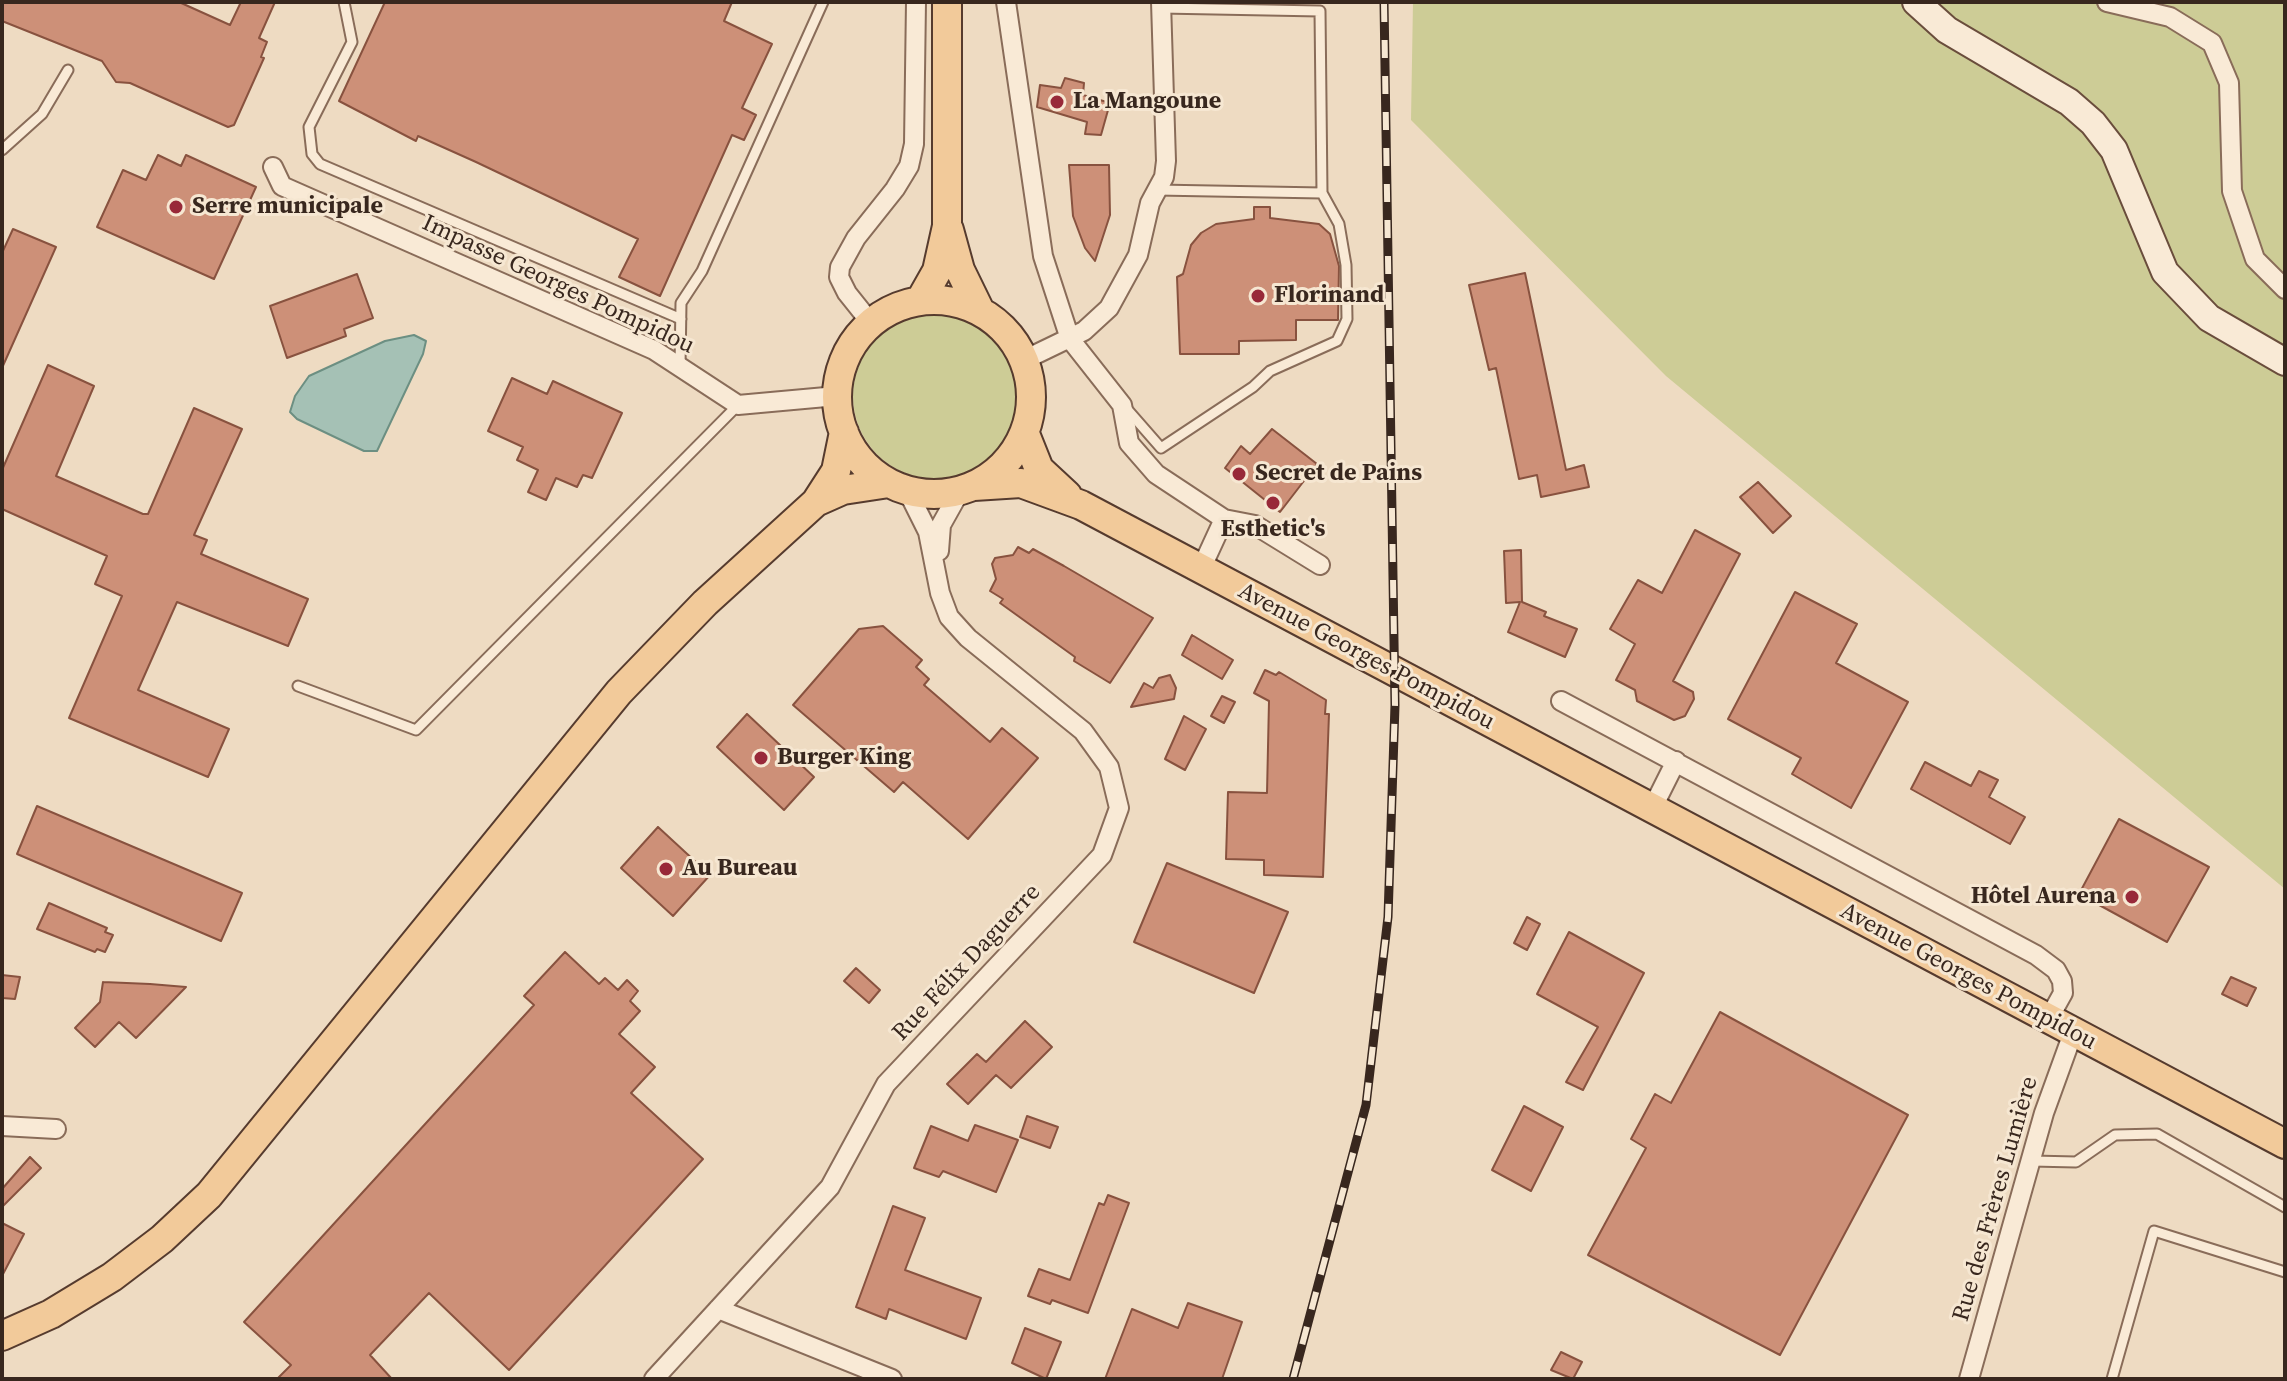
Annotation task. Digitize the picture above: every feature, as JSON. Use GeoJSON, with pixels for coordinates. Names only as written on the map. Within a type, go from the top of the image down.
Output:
{"type":"FeatureCollection","features":[{"type":"Feature","properties":{"kind":"main road"},"geometry":{"type":"LineString","coordinates":[[920,301],[937,271],[947,226],[947,2]]}},
{"type":"Feature","properties":{"kind":"main road"},"geometry":{"type":"LineString","coordinates":[[1916,2],[1947,30],[2044,86],[2093,123],[2114,150],[2165,272],[2209,318],[2285,362]]}},
{"type":"Feature","properties":{"kind":"main road"},"geometry":{"type":"LineString","coordinates":[[947,226],[960,270],[980,311]]}},
{"type":"Feature","properties":{"kind":"main road"},"geometry":{"type":"LineString","coordinates":[[816,502],[843,490],[898,487],[939,495],[967,489],[1004,465],[1025,434],[1031,409],[1031,384],[1024,360],[1006,332],[980,311],[951,301],[920,301],[894,308],[871,323],[853,344],[841,369],[837,396],[844,432],[862,461],[898,487]]}},
{"type":"Feature","properties":{"kind":"main road"},"geometry":{"type":"LineString","coordinates":[[2,1336],[51,1314],[112,1277],[162,1239],[209,1195],[619,692],[705,603],[816,502],[836,471],[844,432]]}},
{"type":"Feature","properties":{"kind":"main road","name":"Avenue Georges Pompidou"},"geometry":{"type":"LineString","coordinates":[[1025,434],[1039,469],[1081,505]]}},
{"type":"Feature","properties":{"kind":"main road","name":"Avenue Georges Pompidou"},"geometry":{"type":"LineString","coordinates":[[967,489],[1021,483],[1081,505],[2285,1144]]}},
{"type":"Feature","properties":{"kind":"street"},"geometry":{"type":"LineString","coordinates":[[871,323],[847,293],[839,277],[840,267],[849,248],[909,166],[914,144],[916,2]]}},
{"type":"Feature","properties":{"kind":"street"},"geometry":{"type":"LineString","coordinates":[[1006,2],[1043,256],[1070,339],[1122,405],[1129,443],[1156,474],[1224,519],[1255,525],[1320,565]]}},
{"type":"Feature","properties":{"kind":"street"},"geometry":{"type":"LineString","coordinates":[[2107,2],[2170,17],[2212,43],[2229,83],[2232,191],[2255,259],[2285,289]]}},
{"type":"Feature","properties":{"kind":"street"},"geometry":{"type":"LineString","coordinates":[[1024,360],[1070,339],[1109,308],[1138,255],[1150,203],[1166,161],[1161,5]]}},
{"type":"Feature","properties":{"kind":"street","name":"Impasse Georges Pompidou"},"geometry":{"type":"LineString","coordinates":[[273,167],[282,186],[654,350],[738,405]]}},
{"type":"Feature","properties":{"kind":"street"},"geometry":{"type":"LineString","coordinates":[[738,405],[837,396]]}},
{"type":"Feature","properties":{"kind":"street","name":"Rue Félix Daguerre"},"geometry":{"type":"LineString","coordinates":[[654,1379],[830,1187],[886,1084],[1102,855],[1119,808],[1109,767],[1083,731],[963,632],[943,605],[928,532],[898,487]]}},
{"type":"Feature","properties":{"kind":"street","name":"Rue Félix Daguerre"},"geometry":{"type":"LineString","coordinates":[[938,582],[941,525],[967,489]]}},
{"type":"Feature","properties":{"kind":"street"},"geometry":{"type":"LineString","coordinates":[[1201,569],[1224,519]]}},
{"type":"Feature","properties":{"kind":"street"},"geometry":{"type":"LineString","coordinates":[[1561,701],[1676,761],[1652,809]]}},
{"type":"Feature","properties":{"kind":"street","name":"Rue des Frères Lumière"},"geometry":{"type":"LineString","coordinates":[[1676,761],[2036,955],[2056,970],[2062,981],[2056,1075],[1969,1379]]}},
{"type":"Feature","properties":{"kind":"street"},"geometry":{"type":"LineString","coordinates":[[2,1126],[56,1129]]}},
{"type":"Feature","properties":{"kind":"street"},"geometry":{"type":"LineString","coordinates":[[718,1309],[892,1379]]}},
{"type":"Feature","properties":{"kind":"lane"},"geometry":{"type":"LineString","coordinates":[[344,2],[352,42],[309,127],[312,154],[320,164],[681,319]]}},
{"type":"Feature","properties":{"kind":"lane"},"geometry":{"type":"LineString","coordinates":[[680,366],[681,303],[702,271],[823,2]]}},
{"type":"Feature","properties":{"kind":"lane"},"geometry":{"type":"LineString","coordinates":[[1122,405],[1161,448],[1253,387],[1270,371],[1337,341],[1347,319],[1346,265],[1339,224],[1322,193],[1320,11],[1161,5]]}},
{"type":"Feature","properties":{"kind":"lane"},"geometry":{"type":"LineString","coordinates":[[2,150],[42,114],[68,70]]}},
{"type":"Feature","properties":{"kind":"lane"},"geometry":{"type":"LineString","coordinates":[[1157,190],[1322,193]]}},
{"type":"Feature","properties":{"kind":"lane"},"geometry":{"type":"LineString","coordinates":[[298,686],[416,730],[738,405]]}},
{"type":"Feature","properties":{"kind":"lane"},"geometry":{"type":"LineString","coordinates":[[2032,1161],[2076,1162],[2115,1135],[2157,1134],[2285,1207]]}},
{"type":"Feature","properties":{"kind":"lane"},"geometry":{"type":"LineString","coordinates":[[2112,1379],[2154,1231],[2285,1272]]}},
{"type":"Feature","properties":{"kind":"shaded area"},"geometry":{"type":"Polygon","coordinates":[[[1413,2],[2285,2],[2285,889],[1666,376],[1411,120],[1413,2]]]}},
{"type":"Feature","properties":{"kind":"shaded area"},"geometry":{"type":"Polygon","coordinates":[[[936,313],[968,319],[995,337],[1013,364],[1019,396],[1013,428],[995,455],[968,473],[936,479],[904,473],[877,455],[859,428],[853,396],[859,364],[877,337],[904,319],[936,313]]]}},
{"type":"Feature","properties":{"kind":"shaded area"},"geometry":{"type":"Polygon","coordinates":[[[414,335],[426,341],[423,354],[377,451],[364,451],[297,419],[290,412],[295,396],[309,376],[385,341],[414,335]]]}},
{"type":"Feature","properties":{"kind":"building"},"geometry":{"type":"Polygon","coordinates":[[[2,2],[179,2],[230,25],[241,2],[275,2],[259,38],[267,42],[261,57],[264,58],[234,125],[228,127],[130,83],[116,82],[102,61],[2,21],[2,2]]]}},
{"type":"Feature","properties":{"kind":"building"},"geometry":{"type":"Polygon","coordinates":[[[385,2],[732,2],[724,21],[772,44],[742,108],[756,115],[744,140],[732,135],[660,296],[619,277],[638,239],[418,136],[416,141],[339,101],[385,2]]]}},
{"type":"Feature","properties":{"kind":"building"},"geometry":{"type":"Polygon","coordinates":[[[1065,78],[1084,83],[1083,95],[1110,103],[1101,135],[1085,134],[1087,122],[1037,107],[1040,85],[1061,88],[1065,78]]]}},
{"type":"Feature","properties":{"kind":"building","name":"Serre municipale"},"geometry":{"type":"Polygon","coordinates":[[[158,155],[181,166],[186,155],[256,187],[214,279],[97,227],[123,170],[146,180],[158,155]]]}},
{"type":"Feature","properties":{"kind":"building"},"geometry":{"type":"Polygon","coordinates":[[[1069,165],[1109,165],[1110,215],[1095,261],[1085,248],[1073,216],[1069,165]]]}},
{"type":"Feature","properties":{"kind":"building","name":"Florinand"},"geometry":{"type":"Polygon","coordinates":[[[1254,207],[1270,207],[1270,218],[1319,224],[1330,234],[1339,266],[1338,320],[1296,320],[1296,340],[1239,341],[1239,354],[1180,354],[1177,277],[1183,274],[1191,245],[1201,233],[1216,224],[1254,219],[1254,207]]]}},
{"type":"Feature","properties":{"kind":"building"},"geometry":{"type":"Polygon","coordinates":[[[13,229],[56,247],[2,368],[2,253],[13,229]]]}},
{"type":"Feature","properties":{"kind":"building"},"geometry":{"type":"Polygon","coordinates":[[[1525,273],[1566,470],[1584,465],[1589,487],[1541,497],[1537,475],[1519,479],[1496,368],[1489,370],[1469,285],[1525,273]]]}},
{"type":"Feature","properties":{"kind":"building","name":"Serre municipale"},"geometry":{"type":"Polygon","coordinates":[[[357,274],[373,318],[344,329],[346,336],[287,358],[270,306],[357,274]]]}},
{"type":"Feature","properties":{"kind":"building"},"geometry":{"type":"Polygon","coordinates":[[[48,365],[94,386],[56,476],[143,514],[148,514],[194,408],[242,429],[194,535],[207,540],[201,554],[308,599],[288,646],[177,602],[138,690],[229,729],[208,777],[69,718],[122,596],[95,584],[107,556],[2,509],[2,470],[48,365]]]}},
{"type":"Feature","properties":{"kind":"building"},"geometry":{"type":"Polygon","coordinates":[[[512,378],[547,394],[553,381],[622,413],[592,478],[583,475],[577,487],[556,478],[546,500],[528,492],[538,470],[517,460],[523,447],[488,431],[512,378]]]}},
{"type":"Feature","properties":{"kind":"building"},"geometry":{"type":"Polygon","coordinates":[[[1272,429],[1317,464],[1280,512],[1225,468],[1241,446],[1250,454],[1272,429]]]}},
{"type":"Feature","properties":{"kind":"building"},"geometry":{"type":"Polygon","coordinates":[[[1758,482],[1791,516],[1773,533],[1740,497],[1758,482]]]}},
{"type":"Feature","properties":{"kind":"building"},"geometry":{"type":"Polygon","coordinates":[[[1695,530],[1740,554],[1673,681],[1693,692],[1694,699],[1685,716],[1674,720],[1637,701],[1635,690],[1616,680],[1635,644],[1610,629],[1638,580],[1662,593],[1695,530]]]}},
{"type":"Feature","properties":{"kind":"building"},"geometry":{"type":"Polygon","coordinates":[[[1018,547],[1029,553],[1033,549],[1153,618],[1110,683],[1074,661],[1075,657],[1000,603],[1003,599],[990,591],[996,579],[992,564],[995,558],[1013,555],[1018,547]]]}},
{"type":"Feature","properties":{"kind":"building"},"geometry":{"type":"Polygon","coordinates":[[[1521,550],[1522,602],[1546,612],[1544,616],[1577,629],[1565,657],[1508,632],[1520,602],[1506,603],[1504,551],[1521,550]]]}},
{"type":"Feature","properties":{"kind":"building"},"geometry":{"type":"Polygon","coordinates":[[[1795,592],[1857,624],[1836,663],[1908,702],[1851,808],[1792,774],[1801,758],[1728,719],[1795,592]]]}},
{"type":"Feature","properties":{"kind":"building"},"geometry":{"type":"Polygon","coordinates":[[[883,626],[922,660],[916,667],[929,679],[924,685],[990,742],[1002,728],[1038,758],[968,839],[903,782],[894,792],[793,705],[859,629],[883,626]]]}},
{"type":"Feature","properties":{"kind":"building"},"geometry":{"type":"Polygon","coordinates":[[[1192,635],[1233,660],[1222,679],[1182,655],[1192,635]]]}},
{"type":"Feature","properties":{"kind":"building"},"geometry":{"type":"Polygon","coordinates":[[[1265,670],[1276,675],[1279,672],[1326,700],[1325,714],[1329,714],[1323,877],[1264,875],[1264,860],[1226,859],[1228,792],[1267,793],[1269,701],[1254,693],[1265,670]]]}},
{"type":"Feature","properties":{"kind":"building"},"geometry":{"type":"Polygon","coordinates":[[[1170,675],[1176,688],[1174,699],[1131,707],[1144,683],[1153,688],[1159,678],[1170,675]]]}},
{"type":"Feature","properties":{"kind":"building"},"geometry":{"type":"Polygon","coordinates":[[[1222,696],[1235,702],[1224,723],[1211,716],[1222,696]]]}},
{"type":"Feature","properties":{"kind":"building"},"geometry":{"type":"Polygon","coordinates":[[[747,714],[814,777],[784,810],[717,747],[747,714]]]}},
{"type":"Feature","properties":{"kind":"building"},"geometry":{"type":"Polygon","coordinates":[[[1184,716],[1206,729],[1185,770],[1165,759],[1184,716]]]}},
{"type":"Feature","properties":{"kind":"building"},"geometry":{"type":"Polygon","coordinates":[[[1925,762],[1971,786],[1979,771],[1998,780],[1989,797],[2025,817],[2010,844],[1911,789],[1925,762]]]}},
{"type":"Feature","properties":{"kind":"building"},"geometry":{"type":"Polygon","coordinates":[[[37,806],[242,893],[221,941],[17,854],[37,806]]]}},
{"type":"Feature","properties":{"kind":"building"},"geometry":{"type":"Polygon","coordinates":[[[2119,819],[2209,867],[2167,942],[2079,894],[2119,819]]]}},
{"type":"Feature","properties":{"kind":"building"},"geometry":{"type":"Polygon","coordinates":[[[658,827],[710,875],[673,916],[621,868],[658,827]]]}},
{"type":"Feature","properties":{"kind":"building"},"geometry":{"type":"Polygon","coordinates":[[[1167,863],[1288,912],[1254,993],[1134,942],[1167,863]]]}},
{"type":"Feature","properties":{"kind":"building"},"geometry":{"type":"Polygon","coordinates":[[[49,903],[107,928],[105,932],[113,935],[105,952],[97,949],[95,952],[37,929],[49,903]]]}},
{"type":"Feature","properties":{"kind":"building"},"geometry":{"type":"Polygon","coordinates":[[[1527,917],[1540,924],[1527,950],[1514,943],[1527,917]]]}},
{"type":"Feature","properties":{"kind":"building"},"geometry":{"type":"Polygon","coordinates":[[[1569,932],[1644,973],[1583,1090],[1566,1082],[1598,1027],[1537,994],[1569,932]]]}},
{"type":"Feature","properties":{"kind":"building"},"geometry":{"type":"Polygon","coordinates":[[[565,952],[599,984],[605,978],[618,990],[627,980],[638,991],[630,1001],[640,1011],[619,1034],[655,1067],[631,1093],[703,1159],[509,1370],[429,1293],[370,1355],[392,1379],[277,1379],[291,1365],[244,1322],[534,1005],[524,996],[565,952]]]}},
{"type":"Feature","properties":{"kind":"building"},"geometry":{"type":"Polygon","coordinates":[[[856,968],[880,990],[869,1003],[844,981],[856,968]]]}},
{"type":"Feature","properties":{"kind":"building"},"geometry":{"type":"Polygon","coordinates":[[[2,975],[20,977],[15,999],[2,998],[2,975]]]}},
{"type":"Feature","properties":{"kind":"building"},"geometry":{"type":"Polygon","coordinates":[[[2231,977],[2256,988],[2247,1006],[2222,994],[2231,977]]]}},
{"type":"Feature","properties":{"kind":"building"},"geometry":{"type":"Polygon","coordinates":[[[103,982],[186,987],[136,1038],[119,1022],[95,1047],[75,1028],[100,1002],[103,982]]]}},
{"type":"Feature","properties":{"kind":"building"},"geometry":{"type":"Polygon","coordinates":[[[1720,1012],[1908,1115],[1780,1355],[1588,1255],[1646,1148],[1631,1139],[1655,1094],[1671,1103],[1720,1012]]]}},
{"type":"Feature","properties":{"kind":"building"},"geometry":{"type":"Polygon","coordinates":[[[1025,1021],[1052,1047],[1011,1088],[996,1075],[968,1104],[947,1084],[977,1054],[986,1062],[1025,1021]]]}},
{"type":"Feature","properties":{"kind":"building"},"geometry":{"type":"Polygon","coordinates":[[[1524,1106],[1563,1127],[1531,1191],[1492,1170],[1524,1106]]]}},
{"type":"Feature","properties":{"kind":"building"},"geometry":{"type":"Polygon","coordinates":[[[1027,1116],[1058,1127],[1050,1148],[1020,1137],[1027,1116]]]}},
{"type":"Feature","properties":{"kind":"building"},"geometry":{"type":"Polygon","coordinates":[[[975,1125],[1018,1140],[996,1192],[943,1171],[939,1177],[914,1168],[931,1126],[968,1141],[975,1125]]]}},
{"type":"Feature","properties":{"kind":"building"},"geometry":{"type":"Polygon","coordinates":[[[30,1157],[41,1168],[2,1207],[2,1189],[30,1157]]]}},
{"type":"Feature","properties":{"kind":"building"},"geometry":{"type":"Polygon","coordinates":[[[1108,1195],[1129,1203],[1088,1313],[1052,1300],[1050,1304],[1028,1296],[1039,1269],[1070,1280],[1099,1203],[1104,1205],[1108,1195]]]}},
{"type":"Feature","properties":{"kind":"building"},"geometry":{"type":"Polygon","coordinates":[[[893,1206],[925,1218],[905,1270],[981,1298],[966,1339],[889,1309],[886,1319],[856,1307],[893,1206]]]}},
{"type":"Feature","properties":{"kind":"building"},"geometry":{"type":"Polygon","coordinates":[[[2,1223],[24,1234],[2,1276],[2,1223]]]}},
{"type":"Feature","properties":{"kind":"building"},"geometry":{"type":"Polygon","coordinates":[[[1188,1303],[1242,1322],[1222,1379],[1105,1379],[1132,1309],[1178,1328],[1188,1303]]]}},
{"type":"Feature","properties":{"kind":"building"},"geometry":{"type":"Polygon","coordinates":[[[1025,1328],[1061,1342],[1046,1379],[1012,1363],[1025,1328]]]}},
{"type":"Feature","properties":{"kind":"building"},"geometry":{"type":"Polygon","coordinates":[[[1561,1352],[1582,1362],[1573,1379],[1551,1370],[1561,1352]]]}},
{"type":"Feature","properties":{"kind":"railway"},"geometry":{"type":"LineString","coordinates":[[1293,1379],[1366,1105],[1388,917],[1395,705],[1384,2]]}},
{"type":"Feature","properties":{"kind":"place","name":"La Mangoune"},"geometry":{"type":"Point","coordinates":[1057,102]}},
{"type":"Feature","properties":{"kind":"place","name":"Serre municipale"},"geometry":{"type":"Point","coordinates":[176,207]}},
{"type":"Feature","properties":{"kind":"place","name":"Florinand"},"geometry":{"type":"Point","coordinates":[1258,296]}},
{"type":"Feature","properties":{"kind":"place","name":"Secret de Pains"},"geometry":{"type":"Point","coordinates":[1239,474]}},
{"type":"Feature","properties":{"kind":"place","name":"Esthetic's"},"geometry":{"type":"Point","coordinates":[1273,503]}},
{"type":"Feature","properties":{"kind":"place","name":"Burger King"},"geometry":{"type":"Point","coordinates":[761,758]}},
{"type":"Feature","properties":{"kind":"place","name":"Au Bureau"},"geometry":{"type":"Point","coordinates":[666,869]}},
{"type":"Feature","properties":{"kind":"place","name":"Hôtel Aurena"},"geometry":{"type":"Point","coordinates":[2132,897]}}]}
